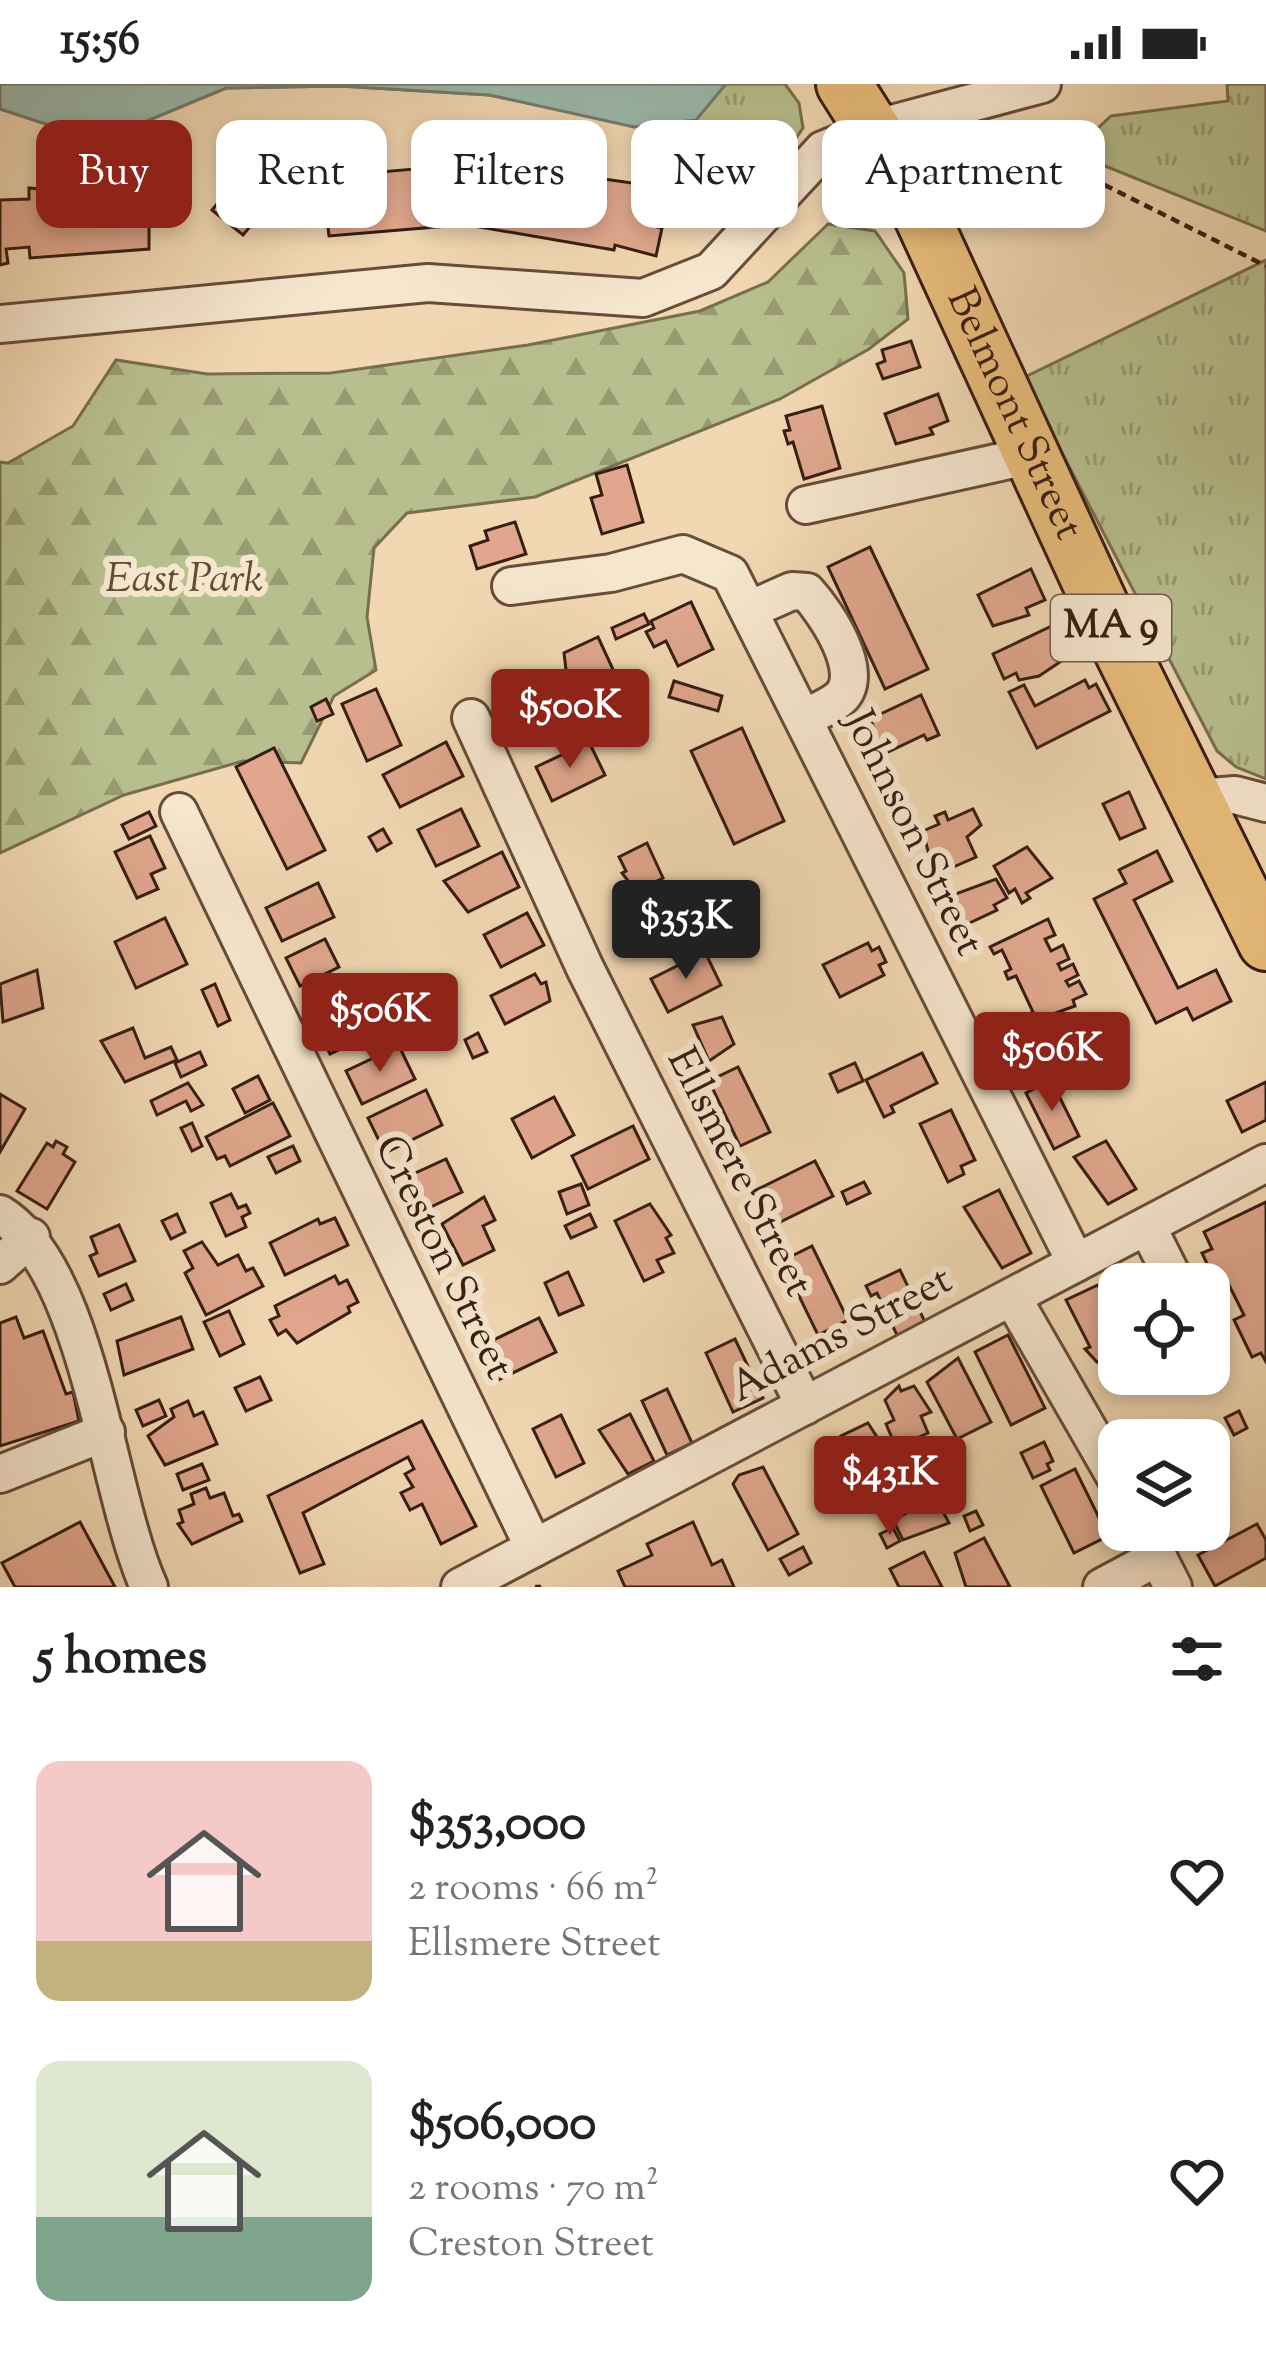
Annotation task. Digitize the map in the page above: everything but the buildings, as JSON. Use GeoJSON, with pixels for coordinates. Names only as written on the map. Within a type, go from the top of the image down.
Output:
{"type":"FeatureCollection","features":[{"type":"Feature","properties":{"kind":"highway","name":"Belmont Street"},"geometry":{"type":"LineString","coordinates":[[844,84],[871,120]]}},
{"type":"Feature","properties":{"kind":"highway","name":"Belmont Street"},"geometry":{"type":"LineString","coordinates":[[925,228],[1266,943]]}},
{"type":"Feature","properties":{"kind":"street"},"geometry":{"type":"LineString","coordinates":[[907,120],[1042,84]]}},
{"type":"Feature","properties":{"kind":"street"},"geometry":{"type":"LineString","coordinates":[[0,324],[428,283],[643,298],[711,271],[822,151]]}},
{"type":"Feature","properties":{"kind":"street"},"geometry":{"type":"LineString","coordinates":[[806,505],[1032,454]]}},
{"type":"Feature","properties":{"kind":"street","name":"Johnson Street"},"geometry":{"type":"LineString","coordinates":[[512,586],[610,573],[683,554],[730,574],[1076,1263]]}},
{"type":"Feature","properties":{"kind":"street"},"geometry":{"type":"LineString","coordinates":[[748,610],[792,591],[807,592],[819,605],[850,668],[849,683],[841,697],[805,718]]}},
{"type":"Feature","properties":{"kind":"street","name":"Ellsmere Street"},"geometry":{"type":"LineString","coordinates":[[471,718],[585,968],[805,1406]]}},
{"type":"Feature","properties":{"kind":"street"},"geometry":{"type":"LineString","coordinates":[[1196,798],[1234,795],[1266,802]]}},
{"type":"Feature","properties":{"kind":"street","name":"Creston Street"},"geometry":{"type":"LineString","coordinates":[[179,812],[534,1548]]}},
{"type":"Feature","properties":{"kind":"street","name":"Adams Street"},"geometry":{"type":"LineString","coordinates":[[483,1582],[534,1548],[1266,1163]]}},
{"type":"Feature","properties":{"kind":"street"},"geometry":{"type":"LineString","coordinates":[[0,1214],[39,1246],[106,1432],[149,1587]]}},
{"type":"Feature","properties":{"kind":"street"},"geometry":{"type":"LineString","coordinates":[[1147,1226],[1166,1263]]}},
{"type":"Feature","properties":{"kind":"street"},"geometry":{"type":"LineString","coordinates":[[0,1265],[31,1237]]}},
{"type":"Feature","properties":{"kind":"street"},"geometry":{"type":"LineString","coordinates":[[1012,1297],[1098,1446]]}},
{"type":"Feature","properties":{"kind":"street"},"geometry":{"type":"LineString","coordinates":[[0,1474],[106,1432]]}},
{"type":"Feature","properties":{"kind":"street"},"geometry":{"type":"LineString","coordinates":[[1102,1587],[1158,1558]]}},
{"type":"Feature","properties":{"kind":"path"},"geometry":{"type":"LineString","coordinates":[[1105,185],[1266,266]]}},
{"type":"Feature","properties":{"kind":"green space"},"geometry":{"type":"Polygon","coordinates":[[[0,84],[785,84],[799,103],[803,128],[798,135],[798,120],[631,120],[631,124],[489,95],[340,86],[226,88],[149,120],[36,121],[0,109],[0,84]]]}},
{"type":"Feature","properties":{"kind":"green space"},"geometry":{"type":"Polygon","coordinates":[[[1227,84],[1266,84],[1266,231],[1105,166],[1105,122],[1111,116],[1228,101],[1227,84]]]}},
{"type":"Feature","properties":{"kind":"green space","name":"East Park"},"geometry":{"type":"Polygon","coordinates":[[[824,228],[875,231],[904,273],[908,319],[869,349],[780,399],[535,497],[407,513],[374,548],[367,617],[376,670],[334,696],[301,763],[243,761],[124,795],[0,853],[0,462],[8,463],[73,426],[116,360],[207,374],[331,373],[528,345],[700,311],[768,282],[824,228]]]}},
{"type":"Feature","properties":{"kind":"green space"},"geometry":{"type":"Polygon","coordinates":[[[1266,260],[1266,779],[1236,767],[1217,751],[1023,378],[1266,260]]]}},
{"type":"Feature","properties":{"kind":"shaded area"},"geometry":{"type":"Polygon","coordinates":[[[0,84],[726,84],[696,120],[631,120],[631,126],[490,95],[340,86],[226,88],[149,120],[36,121],[0,109],[0,84]]]}}]}
